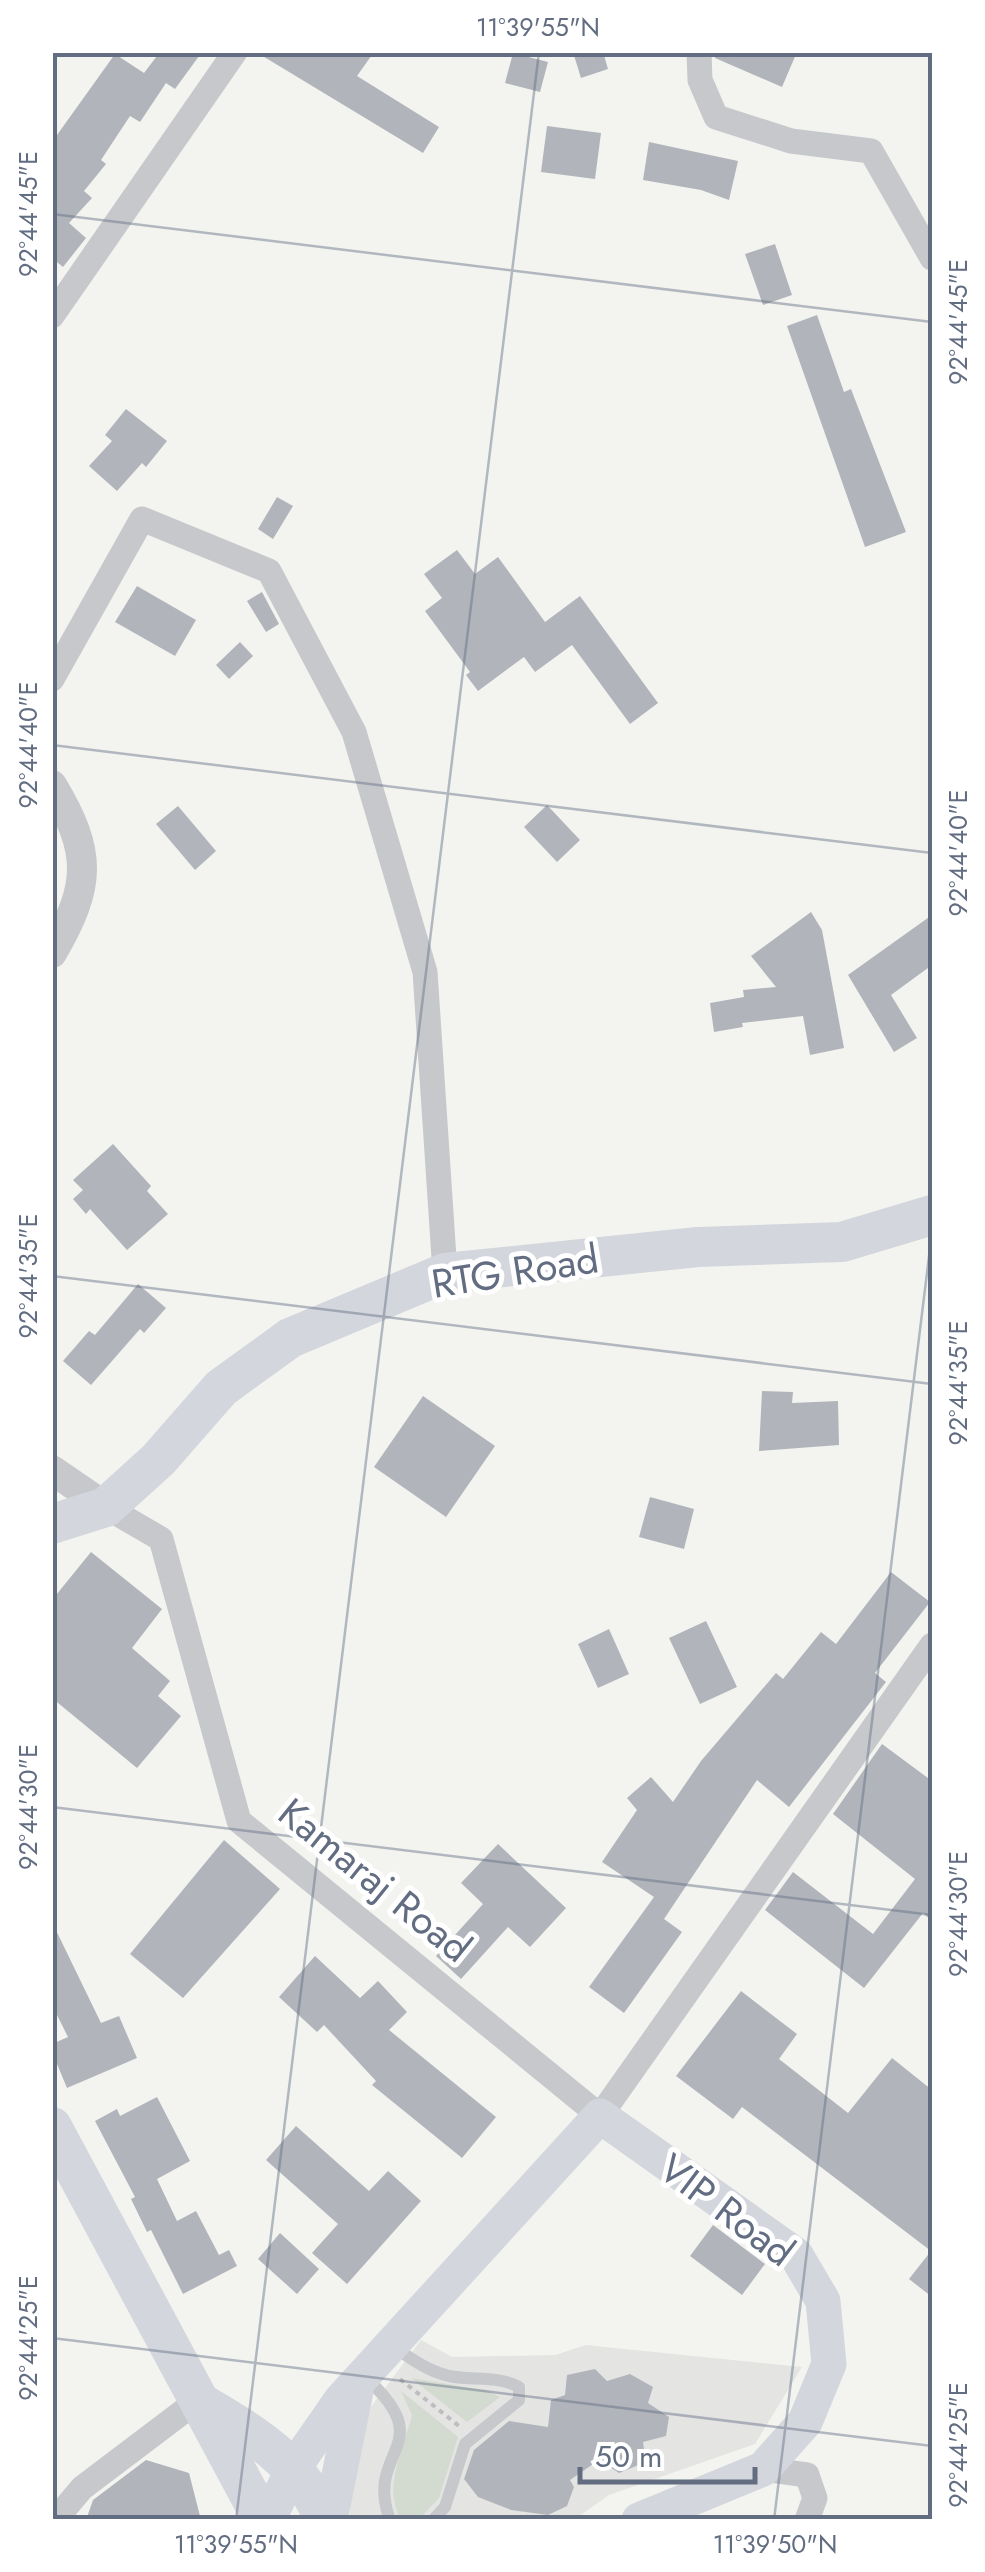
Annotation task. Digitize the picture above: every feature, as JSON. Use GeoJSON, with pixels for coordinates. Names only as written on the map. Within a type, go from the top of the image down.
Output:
{"type":"FeatureCollection","features":[{"type":"Feature","properties":{"kind":"main road","name":"RTG Road"},"geometry":{"type":"LineString","coordinates":[[52,1524],[106,1506],[158,1460],[221,1388],[290,1338],[445,1273],[698,1248],[842,1242],[932,1215]]}},
{"type":"Feature","properties":{"kind":"main road"},"geometry":{"type":"LineString","coordinates":[[266,2520],[293,2469],[600,2116]]}},
{"type":"Feature","properties":{"kind":"main road","name":"VIP Road"},"geometry":{"type":"LineString","coordinates":[[600,2116],[796,2255],[823,2301],[830,2364],[804,2422],[763,2469],[640,2520]]}},
{"type":"Feature","properties":{"kind":"main road"},"geometry":{"type":"LineString","coordinates":[[53,2130],[197,2402],[266,2520]]}},
{"type":"Feature","properties":{"kind":"main road"},"geometry":{"type":"LineString","coordinates":[[327,2520],[377,2368]]}},
{"type":"Feature","properties":{"kind":"main road"},"geometry":{"type":"LineString","coordinates":[[197,2402],[248,2430],[293,2469],[315,2495],[327,2520]]}},
{"type":"Feature","properties":{"kind":"street"},"geometry":{"type":"LineString","coordinates":[[52,316],[235,52]]}},
{"type":"Feature","properties":{"kind":"street"},"geometry":{"type":"LineString","coordinates":[[698,52],[700,80],[716,117],[791,142],[871,151],[932,258]]}},
{"type":"Feature","properties":{"kind":"street"},"geometry":{"type":"LineString","coordinates":[[52,679],[142,518],[269,570],[354,732],[424,972],[445,1273]]}},
{"type":"Feature","properties":{"kind":"street"},"geometry":{"type":"LineString","coordinates":[[52,785],[71,816],[85,858],[78,908],[52,953]]}},
{"type":"Feature","properties":{"kind":"street","name":"Kamaraj Road"},"geometry":{"type":"LineString","coordinates":[[52,1470],[161,1539],[239,1821],[600,2116]]}},
{"type":"Feature","properties":{"kind":"street"},"geometry":{"type":"LineString","coordinates":[[600,2116],[932,1645]]}},
{"type":"Feature","properties":{"kind":"street"},"geometry":{"type":"LineString","coordinates":[[55,2520],[82,2488],[197,2402]]}},
{"type":"Feature","properties":{"kind":"street"},"geometry":{"type":"LineString","coordinates":[[763,2469],[808,2475],[814,2498],[806,2520]]}},
{"type":"Feature","properties":{"kind":"lane"},"geometry":{"type":"LineString","coordinates":[[390,2520],[384,2501],[384,2478],[402,2428],[377,2368],[430,2369],[451,2376],[505,2380],[519,2388],[519,2400],[471,2436],[445,2507],[432,2520]]}},
{"type":"Feature","properties":{"kind":"path"},"geometry":{"type":"LineString","coordinates":[[377,2368],[471,2436]]}},
{"type":"Feature","properties":{"kind":"shaded area"},"geometry":{"type":"Polygon","coordinates":[[[421,2340],[452,2357],[555,2355],[586,2345],[802,2367],[755,2444],[609,2495],[575,2519],[350,2519],[348,2479],[370,2408],[421,2340]]]}},
{"type":"Feature","properties":{"kind":"shaded area"},"geometry":{"type":"Polygon","coordinates":[[[411,2378],[485,2390],[500,2397],[467,2422],[411,2378]]]}},
{"type":"Feature","properties":{"kind":"shaded area"},"geometry":{"type":"Polygon","coordinates":[[[401,2391],[458,2437],[439,2498],[419,2519],[401,2519],[394,2494],[396,2467],[412,2415],[401,2391]]]}},
{"type":"Feature","properties":{"kind":"building"},"geometry":{"type":"Polygon","coordinates":[[[160,52],[202,52],[175,89],[166,83],[140,122],[130,116],[101,160],[106,164],[84,191],[92,198],[69,223],[86,238],[63,267],[52,258],[52,142],[115,54],[144,73],[160,52]]]}},
{"type":"Feature","properties":{"kind":"building"},"geometry":{"type":"Polygon","coordinates":[[[256,52],[374,52],[357,76],[439,127],[423,153],[256,52]]]}},
{"type":"Feature","properties":{"kind":"building"},"geometry":{"type":"Polygon","coordinates":[[[573,52],[603,52],[608,69],[581,78],[573,52]]]}},
{"type":"Feature","properties":{"kind":"building"},"geometry":{"type":"Polygon","coordinates":[[[715,52],[797,52],[782,87],[715,58],[715,52]]]}},
{"type":"Feature","properties":{"kind":"building"},"geometry":{"type":"Polygon","coordinates":[[[513,53],[548,62],[540,92],[505,83],[513,53]]]}},
{"type":"Feature","properties":{"kind":"building"},"geometry":{"type":"Polygon","coordinates":[[[547,126],[601,133],[595,179],[541,172],[547,126]]]}},
{"type":"Feature","properties":{"kind":"building"},"geometry":{"type":"Polygon","coordinates":[[[649,142],[738,161],[729,200],[701,190],[643,180],[649,142]]]}},
{"type":"Feature","properties":{"kind":"building"},"geometry":{"type":"Polygon","coordinates":[[[775,244],[792,295],[763,305],[745,254],[775,244]]]}},
{"type":"Feature","properties":{"kind":"building"},"geometry":{"type":"Polygon","coordinates":[[[817,315],[844,392],[851,389],[906,532],[865,547],[787,326],[817,315]]]}},
{"type":"Feature","properties":{"kind":"building"},"geometry":{"type":"Polygon","coordinates":[[[126,409],[167,441],[146,467],[142,463],[117,491],[89,466],[112,441],[105,435],[126,409]]]}},
{"type":"Feature","properties":{"kind":"building"},"geometry":{"type":"Polygon","coordinates":[[[277,497],[293,506],[273,539],[258,529],[277,497]]]}},
{"type":"Feature","properties":{"kind":"building"},"geometry":{"type":"Polygon","coordinates":[[[457,550],[475,574],[498,557],[545,622],[580,596],[658,703],[630,724],[572,645],[535,672],[524,657],[478,691],[466,675],[470,672],[425,611],[442,598],[424,574],[457,550]]]}},
{"type":"Feature","properties":{"kind":"building"},"geometry":{"type":"Polygon","coordinates":[[[137,586],[196,620],[175,656],[115,622],[137,586]]]}},
{"type":"Feature","properties":{"kind":"building"},"geometry":{"type":"Polygon","coordinates":[[[262,592],[279,624],[266,632],[247,601],[262,592]]]}},
{"type":"Feature","properties":{"kind":"building"},"geometry":{"type":"Polygon","coordinates":[[[240,642],[253,656],[229,679],[216,665],[240,642]]]}},
{"type":"Feature","properties":{"kind":"building"},"geometry":{"type":"Polygon","coordinates":[[[547,805],[580,840],[557,862],[524,827],[547,805]]]}},
{"type":"Feature","properties":{"kind":"building"},"geometry":{"type":"Polygon","coordinates":[[[178,806],[216,851],[195,870],[156,824],[178,806]]]}},
{"type":"Feature","properties":{"kind":"building"},"geometry":{"type":"Polygon","coordinates":[[[811,912],[822,930],[844,1048],[810,1055],[803,1016],[742,1023],[743,1027],[714,1032],[710,1003],[744,997],[743,990],[776,987],[751,956],[811,912]]]}},
{"type":"Feature","properties":{"kind":"building"},"geometry":{"type":"Polygon","coordinates":[[[932,915],[932,965],[891,995],[917,1038],[894,1052],[848,975],[932,915]]]}},
{"type":"Feature","properties":{"kind":"building"},"geometry":{"type":"Polygon","coordinates":[[[113,1144],[151,1186],[147,1191],[168,1214],[127,1250],[90,1209],[86,1214],[73,1199],[83,1190],[73,1180],[113,1144]]]}},
{"type":"Feature","properties":{"kind":"building"},"geometry":{"type":"Polygon","coordinates":[[[138,1284],[166,1308],[144,1333],[140,1329],[91,1385],[63,1361],[89,1331],[95,1335],[138,1284]]]}},
{"type":"Feature","properties":{"kind":"building"},"geometry":{"type":"Polygon","coordinates":[[[762,1391],[793,1392],[792,1403],[838,1401],[839,1445],[759,1451],[762,1391]]]}},
{"type":"Feature","properties":{"kind":"building"},"geometry":{"type":"Polygon","coordinates":[[[423,1396],[495,1446],[446,1517],[374,1467],[423,1396]]]}},
{"type":"Feature","properties":{"kind":"building"},"geometry":{"type":"Polygon","coordinates":[[[650,1497],[694,1509],[684,1549],[639,1537],[650,1497]]]}},
{"type":"Feature","properties":{"kind":"building"},"geometry":{"type":"Polygon","coordinates":[[[91,1552],[162,1609],[132,1648],[170,1681],[158,1696],[181,1716],[137,1768],[52,1698],[52,1600],[91,1552]]]}},
{"type":"Feature","properties":{"kind":"building"},"geometry":{"type":"Polygon","coordinates":[[[891,1572],[930,1602],[875,1673],[886,1682],[789,1807],[757,1780],[664,1919],[682,1932],[624,2013],[589,1987],[654,1897],[602,1862],[637,1810],[627,1798],[651,1777],[673,1802],[701,1761],[776,1673],[783,1679],[821,1632],[836,1644],[891,1572]]]}},
{"type":"Feature","properties":{"kind":"building"},"geometry":{"type":"Polygon","coordinates":[[[706,1621],[737,1687],[700,1704],[669,1638],[706,1621]]]}},
{"type":"Feature","properties":{"kind":"building"},"geometry":{"type":"Polygon","coordinates":[[[609,1629],[629,1674],[598,1688],[578,1644],[609,1629]]]}},
{"type":"Feature","properties":{"kind":"building"},"geometry":{"type":"Polygon","coordinates":[[[882,1744],[932,1781],[932,1921],[923,1913],[864,1988],[765,1910],[793,1872],[873,1934],[915,1879],[833,1814],[882,1744]]]}},
{"type":"Feature","properties":{"kind":"building"},"geometry":{"type":"Polygon","coordinates":[[[224,1840],[280,1889],[183,1998],[130,1954],[224,1840]]]}},
{"type":"Feature","properties":{"kind":"building"},"geometry":{"type":"Polygon","coordinates":[[[498,1844],[566,1908],[530,1947],[508,1927],[461,1979],[436,1956],[483,1904],[461,1883],[498,1844]]]}},
{"type":"Feature","properties":{"kind":"building"},"geometry":{"type":"Polygon","coordinates":[[[52,1922],[101,2023],[119,2016],[137,2058],[67,2088],[52,2052],[52,2044],[68,2037],[52,2005],[52,1922]]]}},
{"type":"Feature","properties":{"kind":"building"},"geometry":{"type":"Polygon","coordinates":[[[315,1956],[360,1998],[378,1981],[407,2012],[389,2030],[496,2117],[462,2158],[372,2085],[376,2081],[324,2025],[317,2032],[279,1997],[315,1956]]]}},
{"type":"Feature","properties":{"kind":"building"},"geometry":{"type":"Polygon","coordinates":[[[741,1991],[797,2034],[779,2059],[848,2113],[892,2058],[932,2090],[932,2297],[909,2279],[931,2251],[742,2107],[733,2119],[676,2076],[741,1991]]]}},
{"type":"Feature","properties":{"kind":"building"},"geometry":{"type":"Polygon","coordinates":[[[157,2097],[190,2161],[157,2179],[177,2221],[196,2211],[219,2255],[229,2250],[237,2266],[183,2294],[151,2230],[147,2232],[131,2199],[135,2197],[95,2121],[117,2109],[120,2116],[157,2097]]]}},
{"type":"Feature","properties":{"kind":"building"},"geometry":{"type":"Polygon","coordinates":[[[296,2126],[369,2191],[388,2171],[421,2201],[347,2284],[312,2253],[338,2224],[266,2160],[296,2126]]]}},
{"type":"Feature","properties":{"kind":"building"},"geometry":{"type":"Polygon","coordinates":[[[713,2225],[765,2264],[742,2295],[690,2256],[713,2225]]]}},
{"type":"Feature","properties":{"kind":"building"},"geometry":{"type":"Polygon","coordinates":[[[280,2233],[319,2269],[297,2294],[258,2259],[280,2233]]]}},
{"type":"Feature","properties":{"kind":"building"},"geometry":{"type":"Polygon","coordinates":[[[595,2369],[607,2381],[630,2374],[653,2387],[648,2403],[669,2417],[666,2436],[643,2442],[646,2462],[619,2473],[599,2460],[570,2480],[574,2487],[567,2506],[548,2515],[511,2510],[478,2497],[464,2479],[474,2450],[509,2421],[548,2427],[551,2400],[565,2395],[567,2375],[595,2369]]]}},
{"type":"Feature","properties":{"kind":"building"},"geometry":{"type":"Polygon","coordinates":[[[146,2460],[189,2473],[201,2520],[86,2520],[93,2500],[146,2460]]]}}]}
